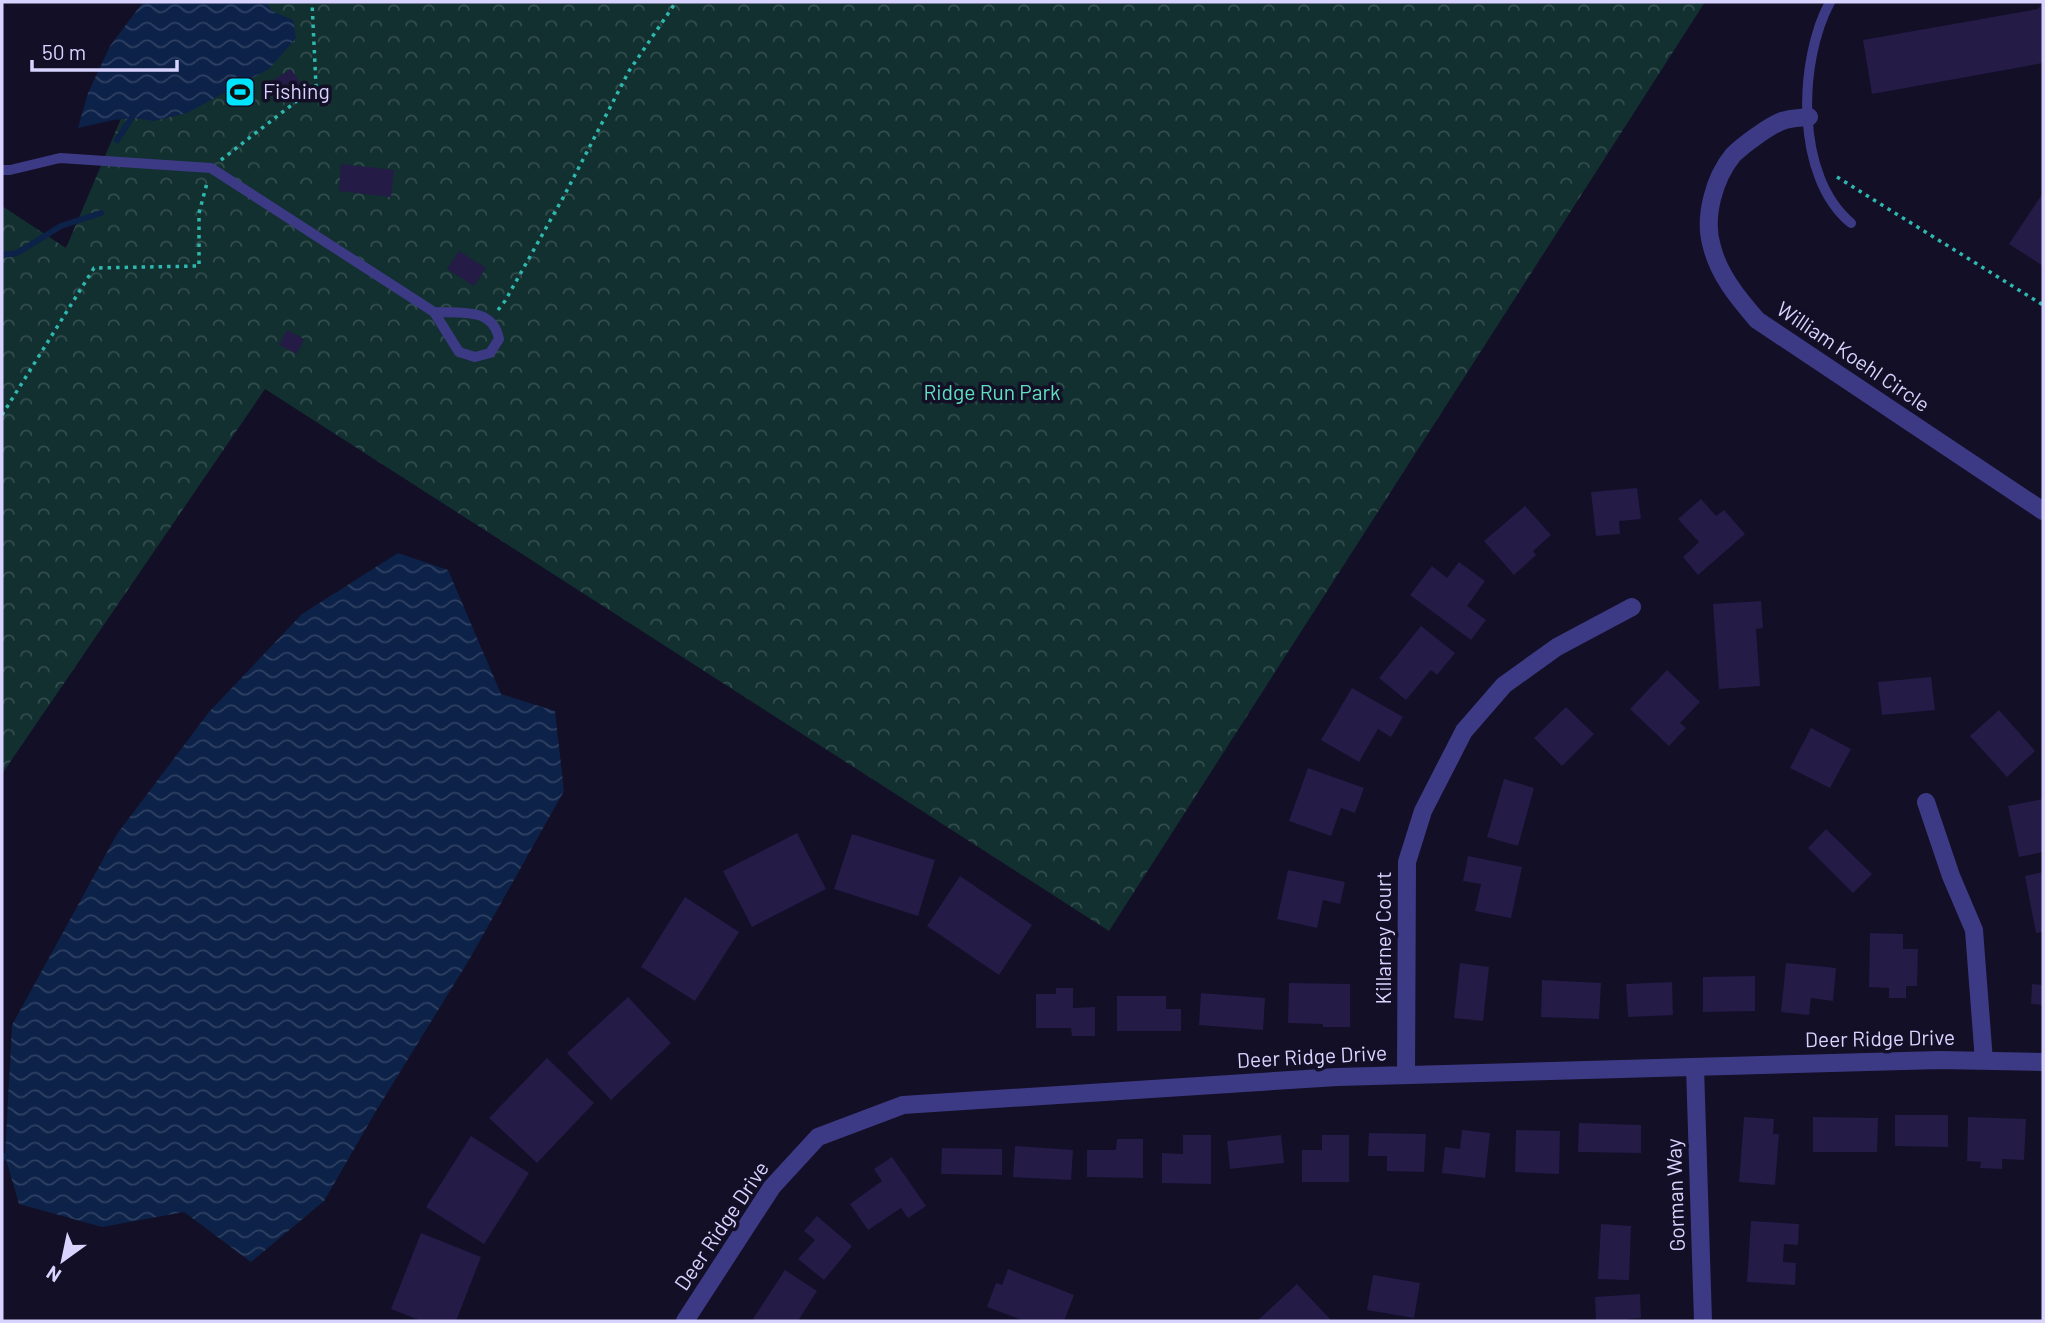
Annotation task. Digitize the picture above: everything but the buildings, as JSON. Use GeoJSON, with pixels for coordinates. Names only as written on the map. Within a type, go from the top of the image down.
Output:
{"type":"FeatureCollection","features":[{"type":"Feature","properties":{"kind":"street","name":"William Koehl Circle"},"geometry":{"type":"LineString","coordinates":[[1809,117],[1783,121],[1755,138],[1734,155],[1717,182],[1709,213],[1711,245],[1720,268],[1738,298],[1757,320],[2043,511]]}},
{"type":"Feature","properties":{"kind":"street","name":"Killarney Court"},"geometry":{"type":"LineString","coordinates":[[1406,1075],[1407,862],[1423,811],[1464,731],[1504,685],[1557,647],[1632,607]]}},
{"type":"Feature","properties":{"kind":"street"},"geometry":{"type":"LineString","coordinates":[[1926,802],[1951,876],[1974,930],[1984,1061]]}},
{"type":"Feature","properties":{"kind":"street","name":"Deer Ridge Drive"},"geometry":{"type":"LineString","coordinates":[[685,1321],[772,1187],[818,1137],[903,1105],[1337,1077],[1939,1060],[2043,1062]]}},
{"type":"Feature","properties":{"kind":"street","name":"Gorman Way"},"geometry":{"type":"LineString","coordinates":[[1695,1067],[1703,1321]]}},
{"type":"Feature","properties":{"kind":"lane"},"geometry":{"type":"LineString","coordinates":[[1830,2],[1816,34],[1809,70],[1809,117],[1816,174],[1840,214],[1851,223]]}},
{"type":"Feature","properties":{"kind":"lane"},"geometry":{"type":"LineString","coordinates":[[2,170],[60,158],[211,168],[434,312],[459,352],[475,357],[490,353],[499,339],[496,327],[489,320],[474,314],[434,312]]}},
{"type":"Feature","properties":{"kind":"path"},"geometry":{"type":"LineString","coordinates":[[2,415],[94,268],[198,266],[199,213],[211,168],[316,86],[312,2]]}},
{"type":"Feature","properties":{"kind":"path"},"geometry":{"type":"LineString","coordinates":[[489,320],[505,302],[629,71],[676,2]]}},
{"type":"Feature","properties":{"kind":"path"},"geometry":{"type":"LineString","coordinates":[[1815,163],[2043,305]]}},
{"type":"Feature","properties":{"kind":"green space","name":"Ridge Run Park"},"geometry":{"type":"Polygon","coordinates":[[[188,2],[1705,2],[1109,931],[265,389],[2,774],[2,206],[66,248],[131,95],[188,2]]]}},
{"type":"Feature","properties":{"kind":"water"},"geometry":{"type":"Polygon","coordinates":[[[143,2],[266,2],[272,11],[293,20],[296,38],[269,69],[187,113],[154,121],[134,118],[78,128],[88,93],[110,46],[143,2]]]}},
{"type":"Feature","properties":{"kind":"water"},"geometry":{"type":"Polygon","coordinates":[[[398,553],[448,570],[501,694],[555,711],[564,791],[469,960],[324,1201],[251,1262],[184,1212],[102,1227],[19,1204],[5,1156],[12,1025],[117,834],[209,712],[302,614],[398,553]]]}},
{"type":"Feature","properties":{"kind":"waterway"},"geometry":{"type":"LineString","coordinates":[[117,140],[136,111]]}},
{"type":"Feature","properties":{"kind":"waterway"},"geometry":{"type":"LineString","coordinates":[[2,255],[17,253],[61,226],[101,213]]}},
{"type":"Feature","properties":{"kind":"waterway"},"geometry":{"type":"LineString","coordinates":[[2,1159],[5,1156]]}},
{"type":"Feature","properties":{"kind":"place","name":"Fishing"},"geometry":{"type":"Point","coordinates":[240,92]}}]}
